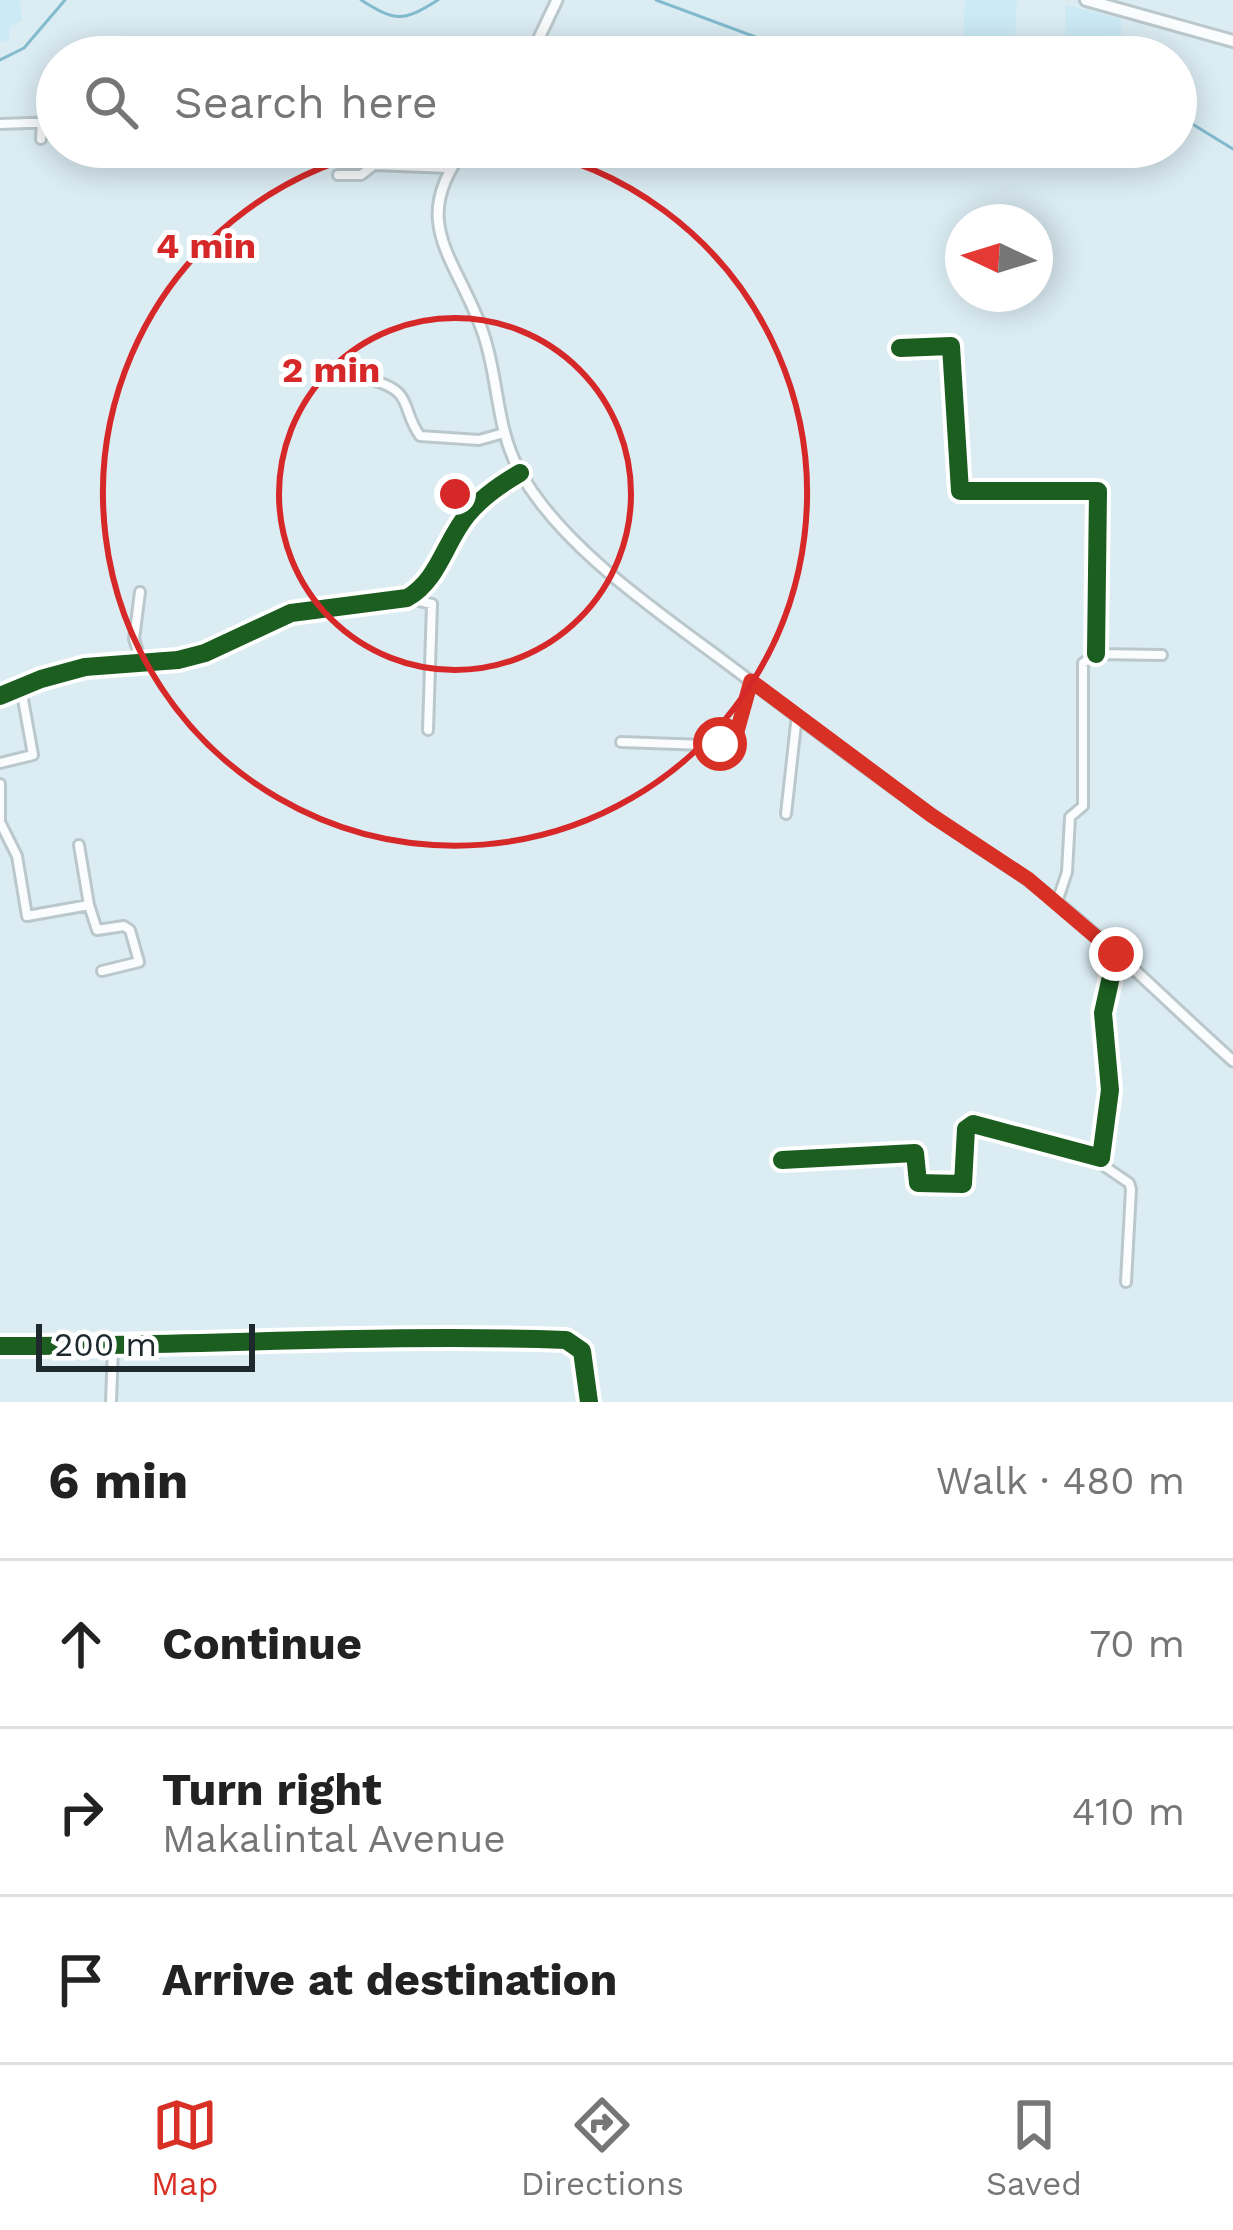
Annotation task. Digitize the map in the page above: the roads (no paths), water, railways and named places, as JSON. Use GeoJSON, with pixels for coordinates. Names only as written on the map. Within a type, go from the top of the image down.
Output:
{"type":"FeatureCollection","features":[{"type":"Feature","properties":{"kind":"highway"},"geometry":{"type":"LineString","coordinates":[[1086,0],[1233,40]]}},
{"type":"Feature","properties":{"kind":"main road"},"geometry":{"type":"LineString","coordinates":[[540,36],[557,0]]}},
{"type":"Feature","properties":{"kind":"main road"},"geometry":{"type":"LineString","coordinates":[[449,168],[438,193],[436,213],[449,260],[482,329],[504,433],[520,473],[547,509],[600,563],[751,681],[1057,902],[1233,1061]]}},
{"type":"Feature","properties":{"kind":"street"},"geometry":{"type":"LineString","coordinates":[[0,124],[36,122]]}},
{"type":"Feature","properties":{"kind":"street"},"geometry":{"type":"LineString","coordinates":[[338,175],[362,175],[370,168]]}},
{"type":"Feature","properties":{"kind":"street"},"geometry":{"type":"LineString","coordinates":[[900,348],[951,346],[960,491],[1098,491],[1096,654]]}},
{"type":"Feature","properties":{"kind":"street"},"geometry":{"type":"LineString","coordinates":[[373,380],[397,388],[420,436],[479,440],[504,433]]}},
{"type":"Feature","properties":{"kind":"street"},"geometry":{"type":"LineString","coordinates":[[407,598],[430,578],[466,516],[489,493],[520,473]]}},
{"type":"Feature","properties":{"kind":"street"},"geometry":{"type":"LineString","coordinates":[[140,592],[134,639],[141,661]]}},
{"type":"Feature","properties":{"kind":"street"},"geometry":{"type":"LineString","coordinates":[[0,696],[85,668],[178,660],[291,613],[407,598],[431,604],[428,730]]}},
{"type":"Feature","properties":{"kind":"street"},"geometry":{"type":"LineString","coordinates":[[1057,902],[1067,872],[1070,817],[1083,806],[1083,663],[1096,654],[1162,656]]}},
{"type":"Feature","properties":{"kind":"street"},"geometry":{"type":"LineString","coordinates":[[621,742],[733,746],[751,681]]}},
{"type":"Feature","properties":{"kind":"street"},"geometry":{"type":"LineString","coordinates":[[0,764],[33,754],[21,688]]}},
{"type":"Feature","properties":{"kind":"street"},"geometry":{"type":"LineString","coordinates":[[786,814],[797,715]]}},
{"type":"Feature","properties":{"kind":"street"},"geometry":{"type":"LineString","coordinates":[[0,784],[1,826],[17,856],[25,914],[30,917],[89,905]]}},
{"type":"Feature","properties":{"kind":"street"},"geometry":{"type":"LineString","coordinates":[[79,845],[97,930],[128,927],[140,959],[136,964],[101,971]]}},
{"type":"Feature","properties":{"kind":"street"},"geometry":{"type":"LineString","coordinates":[[1116,954],[1103,1013],[1110,1090],[1101,1158],[1131,1189],[1126,1282]]}},
{"type":"Feature","properties":{"kind":"street"},"geometry":{"type":"LineString","coordinates":[[782,1160],[915,1154],[918,1183],[963,1184],[966,1129],[973,1124],[1101,1158]]}},
{"type":"Feature","properties":{"kind":"street"},"geometry":{"type":"LineString","coordinates":[[0,1346],[431,1336],[566,1340],[582,1351],[589,1402]]}},
{"type":"Feature","properties":{"kind":"street"},"geometry":{"type":"LineString","coordinates":[[111,1402],[112,1347]]}},
{"type":"Feature","properties":{"kind":"waterway"},"geometry":{"type":"LineString","coordinates":[[0,60],[24,48],[65,0]]}},
{"type":"Feature","properties":{"kind":"waterway"},"geometry":{"type":"LineString","coordinates":[[361,0],[400,16],[438,0]]}},
{"type":"Feature","properties":{"kind":"waterway"},"geometry":{"type":"LineString","coordinates":[[656,0],[753,36]]}},
{"type":"Feature","properties":{"kind":"waterway"},"geometry":{"type":"LineString","coordinates":[[1197,127],[1233,149]]}}]}
